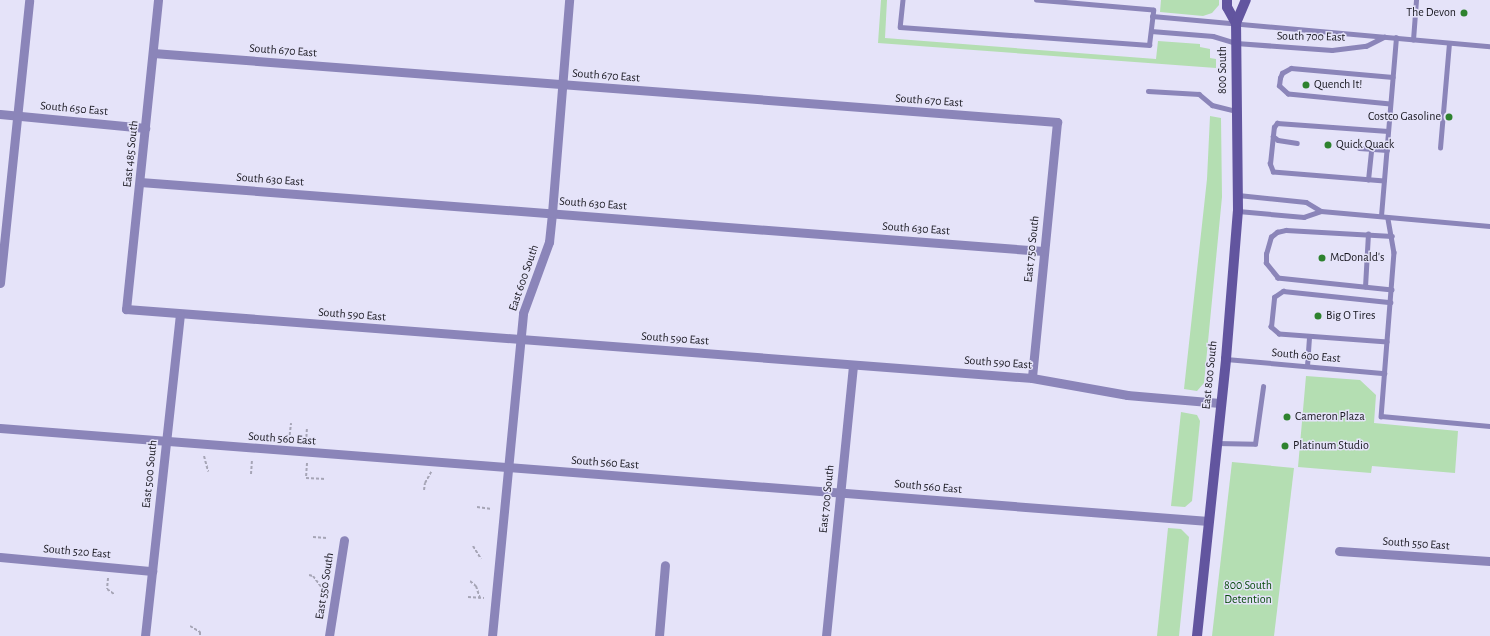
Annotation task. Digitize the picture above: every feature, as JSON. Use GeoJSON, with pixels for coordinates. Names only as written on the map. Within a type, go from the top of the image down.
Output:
{"type":"FeatureCollection","features":[{"type":"Feature","properties":{"kind":"main road","name":"800 South"},"geometry":{"type":"LineString","coordinates":[[1227,0],[1226,7],[1236,23]]}},
{"type":"Feature","properties":{"kind":"main road","name":"800 South"},"geometry":{"type":"LineString","coordinates":[[1236,114],[1236,23],[1246,0]]}},
{"type":"Feature","properties":{"kind":"main road","name":"East 800 South"},"geometry":{"type":"LineString","coordinates":[[1197,636],[1220,403],[1226,359],[1238,211],[1236,114]]}},
{"type":"Feature","properties":{"kind":"street"},"geometry":{"type":"LineString","coordinates":[[0,283],[29,0]]}},
{"type":"Feature","properties":{"kind":"street","name":"East 485 South"},"geometry":{"type":"LineString","coordinates":[[126,309],[158,0]]}},
{"type":"Feature","properties":{"kind":"street","name":"East 600 South"},"geometry":{"type":"LineString","coordinates":[[492,636],[523,313],[549,242],[568,0]]}},
{"type":"Feature","properties":{"kind":"street","name":"South 670 East"},"geometry":{"type":"LineString","coordinates":[[153,53],[1057,122]]}},
{"type":"Feature","properties":{"kind":"street","name":"South 650 East"},"geometry":{"type":"LineString","coordinates":[[0,114],[145,128]]}},
{"type":"Feature","properties":{"kind":"street","name":"East 750 South"},"geometry":{"type":"LineString","coordinates":[[1032,378],[1057,122]]}},
{"type":"Feature","properties":{"kind":"street","name":"South 630 East"},"geometry":{"type":"LineString","coordinates":[[140,182],[1044,251]]}},
{"type":"Feature","properties":{"kind":"street","name":"South 590 East"},"geometry":{"type":"LineString","coordinates":[[126,309],[1032,378],[1127,395],[1220,403]]}},
{"type":"Feature","properties":{"kind":"street","name":"East 500 South"},"geometry":{"type":"LineString","coordinates":[[145,636],[180,314]]}},
{"type":"Feature","properties":{"kind":"street","name":"East 700 South"},"geometry":{"type":"LineString","coordinates":[[826,636],[853,365]]}},
{"type":"Feature","properties":{"kind":"street","name":"South 560 East"},"geometry":{"type":"LineString","coordinates":[[0,428],[166,443],[840,492],[1208,521]]}},
{"type":"Feature","properties":{"kind":"street","name":"East 550 South"},"geometry":{"type":"LineString","coordinates":[[330,636],[344,540]]}},
{"type":"Feature","properties":{"kind":"street","name":"South 550 East"},"geometry":{"type":"LineString","coordinates":[[1339,551],[1490,562]]}},
{"type":"Feature","properties":{"kind":"street","name":"South 520 East"},"geometry":{"type":"LineString","coordinates":[[0,557],[152,571]]}},
{"type":"Feature","properties":{"kind":"street"},"geometry":{"type":"LineString","coordinates":[[659,636],[665,565]]}},
{"type":"Feature","properties":{"kind":"lane"},"geometry":{"type":"LineString","coordinates":[[902,0],[900,27],[1149,44],[1153,10],[1036,0]]}},
{"type":"Feature","properties":{"kind":"lane"},"geometry":{"type":"LineString","coordinates":[[1413,40],[1416,0]]}},
{"type":"Feature","properties":{"kind":"lane","name":"South 700 East"},"geometry":{"type":"LineString","coordinates":[[1152,16],[1490,46]]}},
{"type":"Feature","properties":{"kind":"lane","name":"South 700 East"},"geometry":{"type":"LineString","coordinates":[[1151,31],[1213,36],[1236,43],[1332,50],[1366,46],[1384,37]]}},
{"type":"Feature","properties":{"kind":"lane"},"geometry":{"type":"LineString","coordinates":[[1381,216],[1396,38]]}},
{"type":"Feature","properties":{"kind":"lane"},"geometry":{"type":"LineString","coordinates":[[1440,148],[1448,43]]}},
{"type":"Feature","properties":{"kind":"lane"},"geometry":{"type":"LineString","coordinates":[[1390,104],[1288,94],[1279,86],[1282,73],[1291,68],[1393,77]]}},
{"type":"Feature","properties":{"kind":"lane"},"geometry":{"type":"LineString","coordinates":[[1148,91],[1199,94],[1212,105],[1236,114]]}},
{"type":"Feature","properties":{"kind":"lane"},"geometry":{"type":"LineString","coordinates":[[1384,181],[1273,172],[1270,164],[1274,127],[1277,123],[1282,122],[1388,131]]}},
{"type":"Feature","properties":{"kind":"lane"},"geometry":{"type":"LineString","coordinates":[[1273,136],[1278,140],[1297,143]]}},
{"type":"Feature","properties":{"kind":"lane"},"geometry":{"type":"LineString","coordinates":[[1359,148],[1387,150]]}},
{"type":"Feature","properties":{"kind":"lane"},"geometry":{"type":"LineString","coordinates":[[1368,180],[1371,149]]}},
{"type":"Feature","properties":{"kind":"lane"},"geometry":{"type":"LineString","coordinates":[[1238,195],[1306,202],[1321,211]]}},
{"type":"Feature","properties":{"kind":"lane"},"geometry":{"type":"LineString","coordinates":[[1238,211],[1304,217],[1321,211],[1381,216],[1388,219],[1490,226]]}},
{"type":"Feature","properties":{"kind":"lane"},"geometry":{"type":"LineString","coordinates":[[1388,219],[1394,252],[1381,416],[1490,426]]}},
{"type":"Feature","properties":{"kind":"lane"},"geometry":{"type":"LineString","coordinates":[[1392,236],[1286,230],[1277,232],[1271,237],[1266,254],[1266,263],[1278,278],[1392,290]]}},
{"type":"Feature","properties":{"kind":"lane"},"geometry":{"type":"LineString","coordinates":[[1365,287],[1368,234]]}},
{"type":"Feature","properties":{"kind":"lane"},"geometry":{"type":"LineString","coordinates":[[1387,342],[1279,334],[1271,327],[1274,298],[1283,291],[1390,302]]}},
{"type":"Feature","properties":{"kind":"lane"},"geometry":{"type":"LineString","coordinates":[[1307,366],[1309,337]]}},
{"type":"Feature","properties":{"kind":"lane","name":"South 600 East"},"geometry":{"type":"LineString","coordinates":[[1226,359],[1384,374]]}},
{"type":"Feature","properties":{"kind":"lane"},"geometry":{"type":"LineString","coordinates":[[1216,443],[1255,444],[1263,387]]}},
{"type":"Feature","properties":{"kind":"path"},"geometry":{"type":"LineString","coordinates":[[289,440],[290,423]]}},
{"type":"Feature","properties":{"kind":"path"},"geometry":{"type":"LineString","coordinates":[[306,442],[308,427]]}},
{"type":"Feature","properties":{"kind":"path"},"geometry":{"type":"LineString","coordinates":[[204,456],[208,471]]}},
{"type":"Feature","properties":{"kind":"path"},"geometry":{"type":"LineString","coordinates":[[251,474],[252,459]]}},
{"type":"Feature","properties":{"kind":"path"},"geometry":{"type":"LineString","coordinates":[[307,463],[306,478],[326,479]]}},
{"type":"Feature","properties":{"kind":"path"},"geometry":{"type":"LineString","coordinates":[[424,490],[425,483],[431,472]]}},
{"type":"Feature","properties":{"kind":"path"},"geometry":{"type":"LineString","coordinates":[[477,507],[492,509]]}},
{"type":"Feature","properties":{"kind":"path"},"geometry":{"type":"LineString","coordinates":[[313,537],[327,538]]}},
{"type":"Feature","properties":{"kind":"path"},"geometry":{"type":"LineString","coordinates":[[473,546],[481,559]]}},
{"type":"Feature","properties":{"kind":"path"},"geometry":{"type":"LineString","coordinates":[[309,575],[313,576],[322,588]]}},
{"type":"Feature","properties":{"kind":"path"},"geometry":{"type":"LineString","coordinates":[[108,578],[107,589],[114,594]]}},
{"type":"Feature","properties":{"kind":"path"},"geometry":{"type":"LineString","coordinates":[[470,581],[476,586],[480,598]]}},
{"type":"Feature","properties":{"kind":"path"},"geometry":{"type":"LineString","coordinates":[[468,597],[484,598]]}},
{"type":"Feature","properties":{"kind":"path"},"geometry":{"type":"LineString","coordinates":[[190,626],[200,632],[200,636]]}},
{"type":"Feature","properties":{"kind":"green space"},"geometry":{"type":"Polygon","coordinates":[[[881,0],[887,0],[885,38],[1156,59],[1158,41],[1200,44],[1200,47],[1210,49],[1210,58],[1216,59],[1216,68],[878,43],[881,0]]]}},
{"type":"Feature","properties":{"kind":"green space"},"geometry":{"type":"Polygon","coordinates":[[[1161,0],[1219,0],[1219,5],[1212,13],[1203,16],[1160,12],[1161,0]]]}},
{"type":"Feature","properties":{"kind":"green space"},"geometry":{"type":"Polygon","coordinates":[[[1210,116],[1221,118],[1222,197],[1204,383],[1197,391],[1184,389],[1207,179],[1210,116]]]}},
{"type":"Feature","properties":{"kind":"green space"},"geometry":{"type":"Polygon","coordinates":[[[1306,376],[1360,380],[1376,395],[1374,423],[1458,431],[1455,473],[1372,466],[1371,473],[1298,467],[1306,376]]]}},
{"type":"Feature","properties":{"kind":"green space"},"geometry":{"type":"Polygon","coordinates":[[[1181,412],[1197,415],[1200,421],[1192,501],[1185,507],[1171,506],[1181,412]]]}},
{"type":"Feature","properties":{"kind":"green space","name":"800 South Detention"},"geometry":{"type":"Polygon","coordinates":[[[1232,462],[1294,468],[1274,636],[1212,636],[1232,462]]]}},
{"type":"Feature","properties":{"kind":"green space"},"geometry":{"type":"Polygon","coordinates":[[[1168,528],[1181,529],[1189,537],[1179,636],[1157,636],[1168,528]]]}},
{"type":"Feature","properties":{"kind":"place","name":"The Devon"},"geometry":{"type":"Point","coordinates":[1464,13]}},
{"type":"Feature","properties":{"kind":"place","name":"Quench It!"},"geometry":{"type":"Point","coordinates":[1306,85]}},
{"type":"Feature","properties":{"kind":"place","name":"Costco Gasoline"},"geometry":{"type":"Point","coordinates":[1449,117]}},
{"type":"Feature","properties":{"kind":"place","name":"Quick Quack"},"geometry":{"type":"Point","coordinates":[1328,145]}},
{"type":"Feature","properties":{"kind":"place","name":"McDonald's"},"geometry":{"type":"Point","coordinates":[1322,258]}},
{"type":"Feature","properties":{"kind":"place","name":"Big O Tires"},"geometry":{"type":"Point","coordinates":[1318,316]}},
{"type":"Feature","properties":{"kind":"place","name":"Cameron Plaza"},"geometry":{"type":"Point","coordinates":[1287,417]}},
{"type":"Feature","properties":{"kind":"place","name":"Platinum Studio"},"geometry":{"type":"Point","coordinates":[1285,446]}}]}
